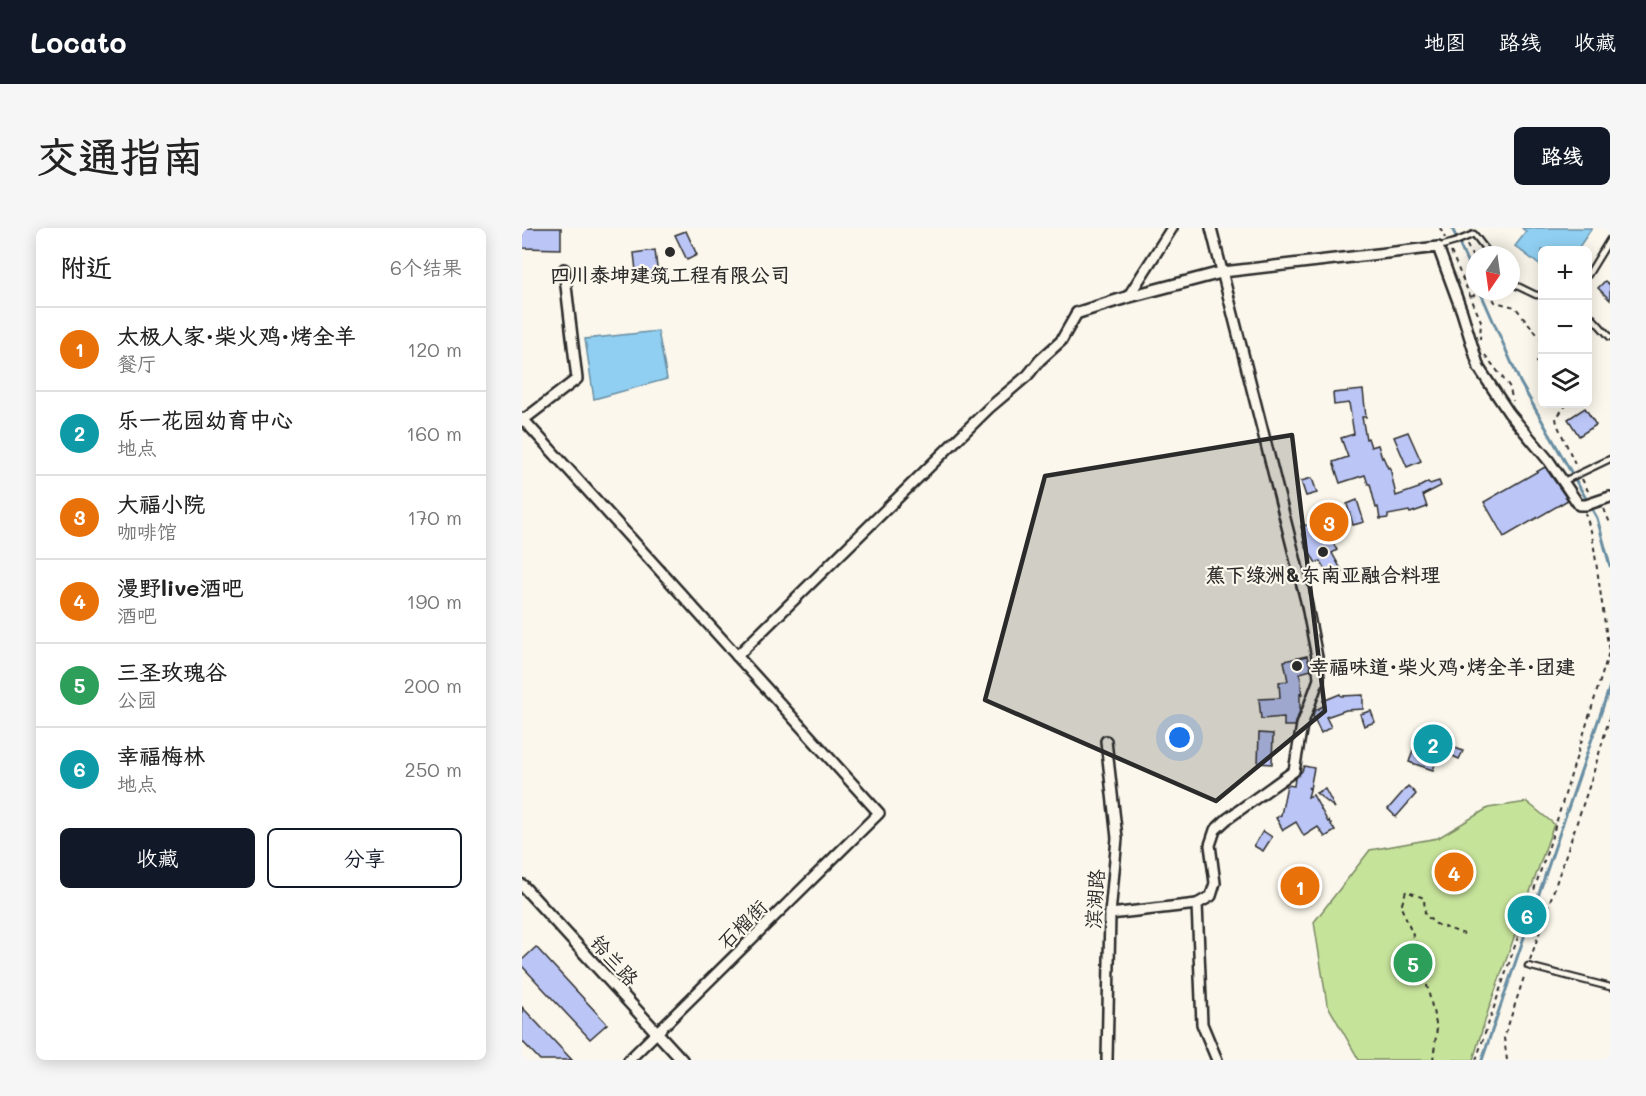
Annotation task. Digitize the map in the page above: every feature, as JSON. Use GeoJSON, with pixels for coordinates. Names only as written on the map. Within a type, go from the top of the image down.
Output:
{"type":"FeatureCollection","features":[{"type":"Feature","properties":{"kind":"street"},"geometry":{"type":"LineString","coordinates":[[1128,297],[1172,228]]}},
{"type":"Feature","properties":{"kind":"street"},"geometry":{"type":"LineString","coordinates":[[1110,914],[1197,904],[1211,896],[1215,883],[1209,845],[1215,831],[1227,819],[1294,771],[1302,725],[1319,679],[1306,601],[1211,228]]}},
{"type":"Feature","properties":{"kind":"street"},"geometry":{"type":"LineString","coordinates":[[564,269],[577,379],[522,420],[737,656],[989,408],[1028,375],[1040,360],[1061,341],[1077,314],[1128,297],[1223,272],[1443,245],[1479,368],[1509,414],[1566,480],[1579,505],[1595,502]]}},
{"type":"Feature","properties":{"kind":"street","name":"石榴街"},"geometry":{"type":"LineString","coordinates":[[629,1060],[879,813],[737,656]]}},
{"type":"Feature","properties":{"kind":"street","name":"滨湖路"},"geometry":{"type":"LineString","coordinates":[[1106,741],[1117,838],[1110,914],[1107,1060]]}},
{"type":"Feature","properties":{"kind":"street","name":"铃兰路"},"geometry":{"type":"LineString","coordinates":[[522,885],[682,1060]]}},
{"type":"Feature","properties":{"kind":"street"},"geometry":{"type":"LineString","coordinates":[[1197,904],[1202,1024],[1217,1060]]}},
{"type":"Feature","properties":{"kind":"lane"},"geometry":{"type":"LineString","coordinates":[[1443,245],[1474,234],[1483,246]]}},
{"type":"Feature","properties":{"kind":"lane"},"geometry":{"type":"LineString","coordinates":[[1592,267],[1610,239]]}},
{"type":"Feature","properties":{"kind":"lane"},"geometry":{"type":"LineString","coordinates":[[1520,287],[1538,295]]}},
{"type":"Feature","properties":{"kind":"lane"},"geometry":{"type":"LineString","coordinates":[[1592,318],[1610,337]]}},
{"type":"Feature","properties":{"kind":"lane"},"geometry":{"type":"LineString","coordinates":[[1566,480],[1610,459]]}},
{"type":"Feature","properties":{"kind":"lane"},"geometry":{"type":"LineString","coordinates":[[1528,966],[1610,987]]}},
{"type":"Feature","properties":{"kind":"path"},"geometry":{"type":"LineString","coordinates":[[1440,228],[1443,245],[1466,288]]}},
{"type":"Feature","properties":{"kind":"path"},"geometry":{"type":"LineString","coordinates":[[1472,300],[1481,321],[1480,345]]}},
{"type":"Feature","properties":{"kind":"path"},"geometry":{"type":"LineString","coordinates":[[1494,300],[1515,307],[1538,335]]}},
{"type":"Feature","properties":{"kind":"path"},"geometry":{"type":"LineString","coordinates":[[1484,354],[1509,386],[1513,405]]}},
{"type":"Feature","properties":{"kind":"path"},"geometry":{"type":"LineString","coordinates":[[1564,408],[1557,418],[1557,424],[1589,494],[1610,523]]}},
{"type":"Feature","properties":{"kind":"path"},"geometry":{"type":"LineString","coordinates":[[1476,1060],[1549,846],[1609,652],[1592,534],[1595,502]]}},
{"type":"Feature","properties":{"kind":"path"},"geometry":{"type":"LineString","coordinates":[[1508,1060],[1504,1038],[1591,781],[1610,716]]}},
{"type":"Feature","properties":{"kind":"path"},"geometry":{"type":"LineString","coordinates":[[1432,1060],[1437,1028],[1418,947],[1401,907],[1406,891],[1424,898],[1425,915],[1436,924],[1464,934]]}},
{"type":"Feature","properties":{"kind":"highlighted area"},"geometry":{"type":"Polygon","coordinates":[[[1292,435],[1325,711],[1216,801],[985,700],[1045,476],[1292,435]]]}},
{"type":"Feature","properties":{"kind":"green space"},"geometry":{"type":"Polygon","coordinates":[[[1527,802],[1554,824],[1473,1060],[1359,1060],[1327,1004],[1314,922],[1370,850],[1438,838],[1488,808],[1527,802]]]}},
{"type":"Feature","properties":{"kind":"water"},"geometry":{"type":"Polygon","coordinates":[[[1522,228],[1592,228],[1580,246],[1538,246],[1538,264],[1520,250],[1520,246],[1515,246],[1526,232],[1522,228]]]}},
{"type":"Feature","properties":{"kind":"water"},"geometry":{"type":"Polygon","coordinates":[[[658,331],[667,379],[594,399],[585,339],[658,331]]]}},
{"type":"Feature","properties":{"kind":"building"},"geometry":{"type":"Polygon","coordinates":[[[522,228],[561,228],[561,249],[522,248],[522,228]]]}},
{"type":"Feature","properties":{"kind":"building"},"geometry":{"type":"Polygon","coordinates":[[[686,231],[697,255],[687,260],[675,235],[686,231]]]}},
{"type":"Feature","properties":{"kind":"building"},"geometry":{"type":"Polygon","coordinates":[[[655,250],[658,277],[637,280],[634,253],[655,250]]]}},
{"type":"Feature","properties":{"kind":"building"},"geometry":{"type":"Polygon","coordinates":[[[1605,281],[1610,285],[1610,300],[1598,288],[1605,281]]]}},
{"type":"Feature","properties":{"kind":"building"},"geometry":{"type":"Polygon","coordinates":[[[1363,390],[1366,417],[1362,417],[1366,439],[1368,438],[1371,447],[1378,445],[1382,458],[1388,468],[1390,467],[1396,496],[1419,488],[1428,482],[1430,484],[1439,481],[1441,486],[1423,495],[1427,507],[1410,513],[1409,511],[1388,515],[1388,518],[1380,519],[1378,507],[1376,508],[1370,484],[1365,475],[1340,483],[1333,462],[1348,457],[1341,438],[1354,434],[1349,403],[1334,405],[1333,393],[1363,390]]]}},
{"type":"Feature","properties":{"kind":"building"},"geometry":{"type":"Polygon","coordinates":[[[1585,408],[1596,425],[1579,436],[1568,419],[1585,408]]]}},
{"type":"Feature","properties":{"kind":"building"},"geometry":{"type":"Polygon","coordinates":[[[1408,432],[1421,461],[1407,467],[1394,437],[1408,432]]]}},
{"type":"Feature","properties":{"kind":"building"},"geometry":{"type":"Polygon","coordinates":[[[1545,467],[1568,500],[1504,537],[1484,502],[1545,467]]]}},
{"type":"Feature","properties":{"kind":"building"},"geometry":{"type":"Polygon","coordinates":[[[1312,478],[1317,493],[1306,496],[1301,481],[1312,478]]]}},
{"type":"Feature","properties":{"kind":"building"},"geometry":{"type":"Polygon","coordinates":[[[1357,500],[1364,522],[1353,525],[1347,504],[1357,500]]]}},
{"type":"Feature","properties":{"kind":"building"},"geometry":{"type":"Polygon","coordinates":[[[1333,509],[1346,531],[1331,540],[1337,550],[1332,553],[1342,571],[1329,577],[1320,561],[1316,563],[1305,546],[1301,526],[1318,523],[1316,519],[1333,509]]]}},
{"type":"Feature","properties":{"kind":"building"},"geometry":{"type":"Polygon","coordinates":[[[1307,656],[1311,670],[1300,673],[1302,696],[1300,692],[1300,710],[1295,726],[1284,726],[1284,717],[1261,719],[1259,699],[1280,698],[1279,682],[1288,681],[1284,661],[1307,656]]]}},
{"type":"Feature","properties":{"kind":"building"},"geometry":{"type":"Polygon","coordinates":[[[1340,694],[1341,696],[1363,695],[1363,709],[1346,710],[1326,717],[1331,727],[1321,733],[1313,716],[1314,711],[1325,705],[1323,701],[1340,694]]]}},
{"type":"Feature","properties":{"kind":"building"},"geometry":{"type":"Polygon","coordinates":[[[1371,711],[1375,722],[1364,726],[1360,714],[1371,711]]]}},
{"type":"Feature","properties":{"kind":"building"},"geometry":{"type":"Polygon","coordinates":[[[1421,726],[1453,737],[1450,746],[1463,751],[1459,759],[1440,750],[1433,770],[1409,762],[1421,726]]]}},
{"type":"Feature","properties":{"kind":"building"},"geometry":{"type":"Polygon","coordinates":[[[1259,733],[1273,734],[1272,764],[1258,763],[1259,733]]]}},
{"type":"Feature","properties":{"kind":"building"},"geometry":{"type":"Polygon","coordinates":[[[1304,766],[1314,768],[1310,789],[1308,787],[1310,790],[1308,797],[1313,795],[1335,831],[1325,837],[1318,827],[1304,836],[1296,822],[1283,830],[1276,818],[1281,815],[1287,785],[1294,786],[1295,778],[1304,766]]]}},
{"type":"Feature","properties":{"kind":"building"},"geometry":{"type":"Polygon","coordinates":[[[1408,786],[1416,794],[1396,817],[1388,809],[1408,786]]]}},
{"type":"Feature","properties":{"kind":"building"},"geometry":{"type":"Polygon","coordinates":[[[1325,789],[1335,808],[1316,793],[1325,789]]]}},
{"type":"Feature","properties":{"kind":"building"},"geometry":{"type":"Polygon","coordinates":[[[1263,831],[1272,837],[1263,851],[1254,846],[1263,831]]]}},
{"type":"Feature","properties":{"kind":"building"},"geometry":{"type":"Polygon","coordinates":[[[1454,866],[1460,871],[1454,878],[1448,873],[1454,866]]]}},
{"type":"Feature","properties":{"kind":"building"},"geometry":{"type":"Polygon","coordinates":[[[1297,867],[1313,872],[1302,905],[1287,900],[1297,867]]]}},
{"type":"Feature","properties":{"kind":"building"},"geometry":{"type":"Polygon","coordinates":[[[536,947],[607,1024],[590,1039],[522,966],[522,960],[536,947]]]}},
{"type":"Feature","properties":{"kind":"building"},"geometry":{"type":"Polygon","coordinates":[[[522,1007],[572,1060],[540,1060],[522,1041],[522,1007]]]}},
{"type":"Feature","properties":{"kind":"waterway"},"geometry":{"type":"LineString","coordinates":[[1452,228],[1466,259]]}},
{"type":"Feature","properties":{"kind":"waterway"},"geometry":{"type":"LineString","coordinates":[[1484,300],[1520,382],[1597,518],[1610,566]]}},
{"type":"Feature","properties":{"kind":"waterway"},"geometry":{"type":"LineString","coordinates":[[1482,1060],[1610,686]]}},
{"type":"Feature","properties":{"kind":"place","name":"四川泰坤建筑工程有限公司"},"geometry":{"type":"Point","coordinates":[670,252]}},
{"type":"Feature","properties":{"kind":"place","name":"大福小院"},"geometry":{"type":"Point","coordinates":[1329,522]}},
{"type":"Feature","properties":{"kind":"place","name":"蕉下绿洲&东南亚融合料理"},"geometry":{"type":"Point","coordinates":[1323,552]}},
{"type":"Feature","properties":{"kind":"place","name":"幸福味道·柴火鸡·烤全羊·团建"},"geometry":{"type":"Point","coordinates":[1297,666]}},
{"type":"Feature","properties":{"kind":"place","name":"乐一花园幼育中心"},"geometry":{"type":"Point","coordinates":[1433,744]}},
{"type":"Feature","properties":{"kind":"place","name":"漫野live酒吧"},"geometry":{"type":"Point","coordinates":[1454,872]}},
{"type":"Feature","properties":{"kind":"place","name":"太极人家·柴火鸡·烤全羊"},"geometry":{"type":"Point","coordinates":[1300,886]}},
{"type":"Feature","properties":{"kind":"place","name":"幸福梅林"},"geometry":{"type":"Point","coordinates":[1527,915]}},
{"type":"Feature","properties":{"kind":"place","name":"三圣玫瑰谷"},"geometry":{"type":"Point","coordinates":[1413,963]}}]}
